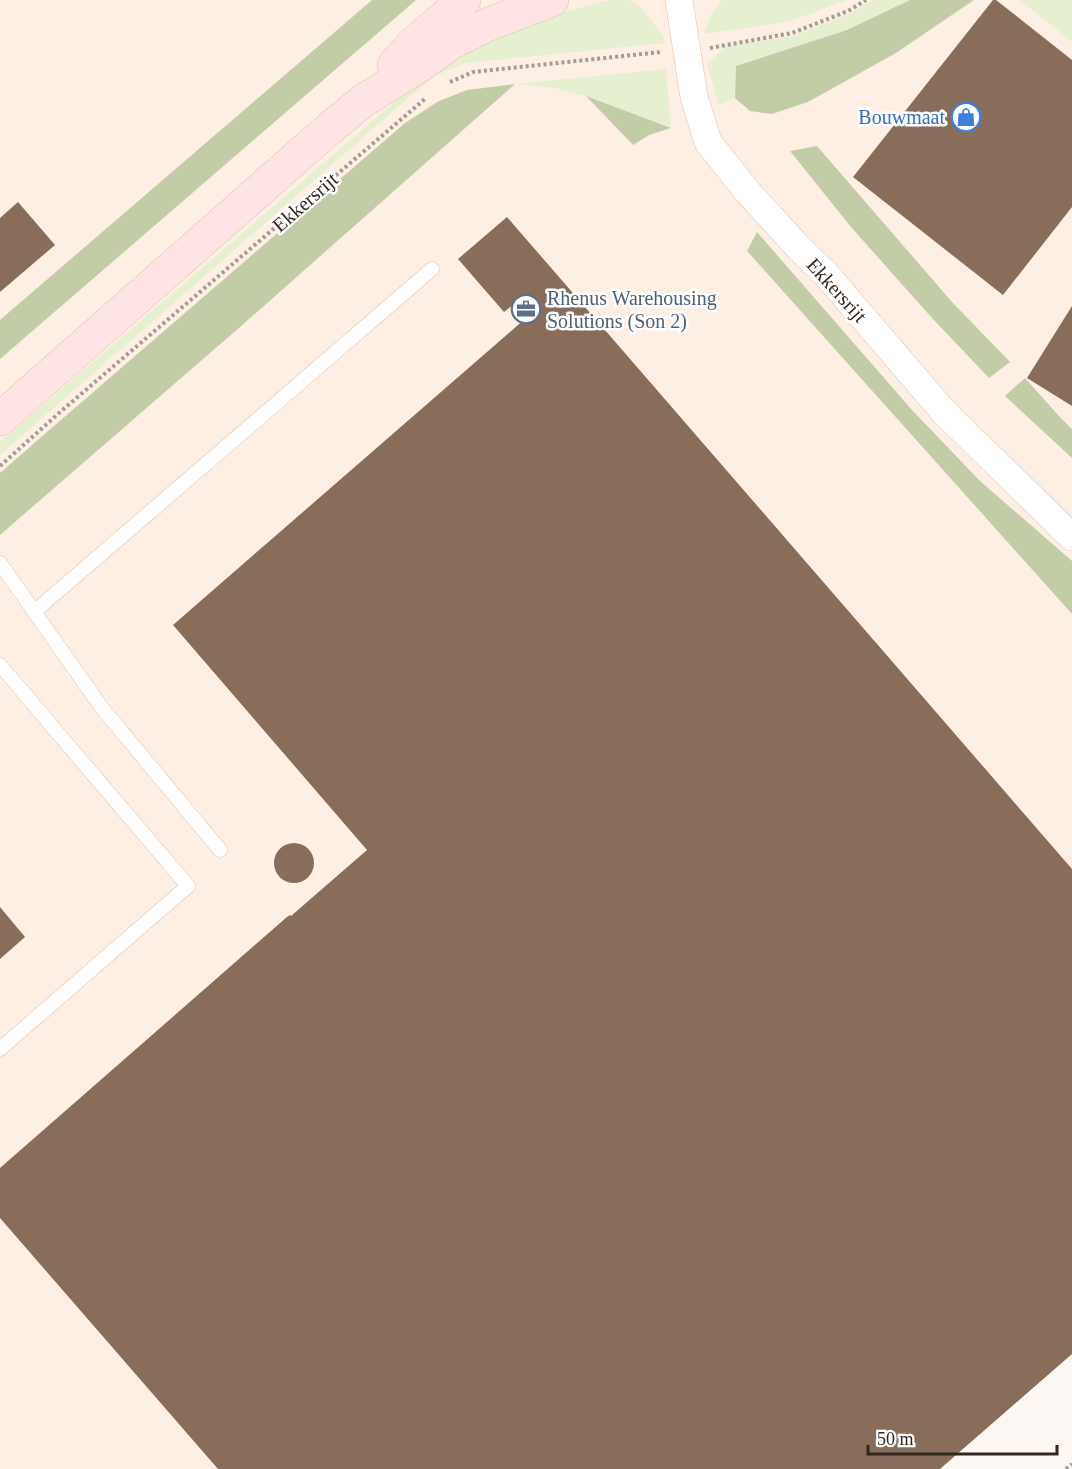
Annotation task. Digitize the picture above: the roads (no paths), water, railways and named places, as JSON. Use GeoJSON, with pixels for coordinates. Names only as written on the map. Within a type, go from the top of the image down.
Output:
{"type":"FeatureCollection","features":[{"type":"Feature","properties":{"kind":"main road","name":"Ekkersrijt"},"geometry":{"type":"LineString","coordinates":[[363,101],[411,45],[464,0]]}},
{"type":"Feature","properties":{"kind":"main road","name":"Ekkersrijt"},"geometry":{"type":"LineString","coordinates":[[0,419],[363,101],[451,43],[489,24],[552,0]]}},
{"type":"Feature","properties":{"kind":"street","name":"Ekkersrijt"},"geometry":{"type":"LineString","coordinates":[[679,0],[674,52],[694,97],[708,142],[747,191],[825,273],[943,411],[1072,537]]}},
{"type":"Feature","properties":{"kind":"lane"},"geometry":{"type":"LineString","coordinates":[[34,612],[432,269]]}},
{"type":"Feature","properties":{"kind":"lane"},"geometry":{"type":"LineString","coordinates":[[0,563],[102,708],[220,849]]}},
{"type":"Feature","properties":{"kind":"lane"},"geometry":{"type":"LineString","coordinates":[[0,665],[188,886],[0,1049]]}},
{"type":"Feature","properties":{"kind":"place","name":"Bouwmaat"},"geometry":{"type":"Point","coordinates":[966,117]}},
{"type":"Feature","properties":{"kind":"place","name":"Rhenus Warehousing Solutions (Son 2)"},"geometry":{"type":"Point","coordinates":[526,309]}}]}
